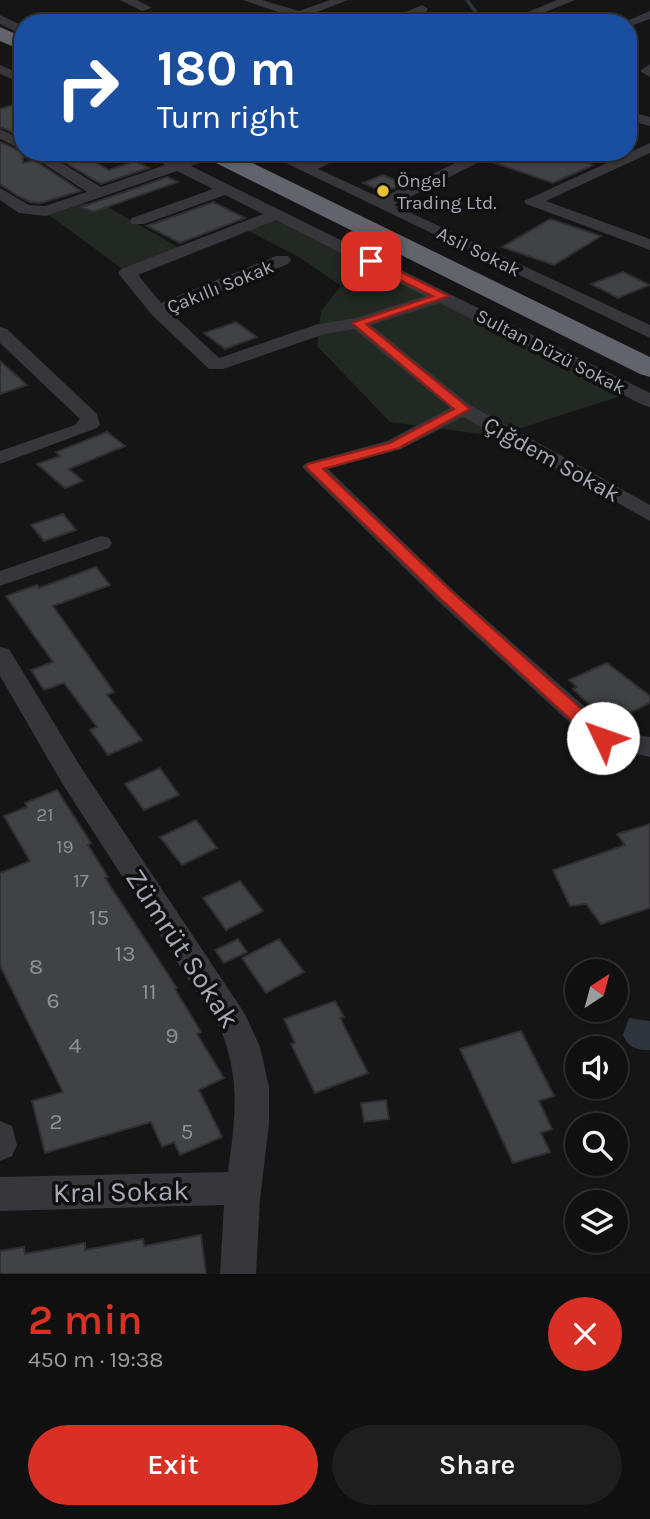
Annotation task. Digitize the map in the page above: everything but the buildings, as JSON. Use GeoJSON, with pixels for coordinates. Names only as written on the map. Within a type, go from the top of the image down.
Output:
{"type":"FeatureCollection","features":[{"type":"Feature","properties":{"kind":"highway"},"geometry":{"type":"LineString","coordinates":[[229,161],[650,368]]}},
{"type":"Feature","properties":{"kind":"highway"},"geometry":{"type":"LineString","coordinates":[[260,161],[650,350]]}},
{"type":"Feature","properties":{"kind":"street"},"geometry":{"type":"LineString","coordinates":[[126,0],[146,8]]}},
{"type":"Feature","properties":{"kind":"street"},"geometry":{"type":"LineString","coordinates":[[249,0],[296,14]]}},
{"type":"Feature","properties":{"kind":"street"},"geometry":{"type":"LineString","coordinates":[[302,14],[342,0]]}},
{"type":"Feature","properties":{"kind":"street"},"geometry":{"type":"LineString","coordinates":[[529,14],[569,0]]}},
{"type":"Feature","properties":{"kind":"street"},"geometry":{"type":"LineString","coordinates":[[409,14],[422,9]]}},
{"type":"Feature","properties":{"kind":"street"},"geometry":{"type":"LineString","coordinates":[[48,161],[100,193]]}},
{"type":"Feature","properties":{"kind":"street","name":"Sultan Düzü Sokak"},"geometry":{"type":"LineString","coordinates":[[168,161],[650,401]]}},
{"type":"Feature","properties":{"kind":"street"},"geometry":{"type":"LineString","coordinates":[[0,194],[34,212],[100,193],[191,161]]}},
{"type":"Feature","properties":{"kind":"street","name":"Asil Sokak"},"geometry":{"type":"LineString","coordinates":[[289,161],[650,332]]}},
{"type":"Feature","properties":{"kind":"street"},"geometry":{"type":"LineString","coordinates":[[306,169],[324,161]]}},
{"type":"Feature","properties":{"kind":"street"},"geometry":{"type":"LineString","coordinates":[[382,204],[472,161]]}},
{"type":"Feature","properties":{"kind":"street"},"geometry":{"type":"LineString","coordinates":[[640,167],[621,161],[532,201],[650,245]]}},
{"type":"Feature","properties":{"kind":"street"},"geometry":{"type":"LineString","coordinates":[[138,221],[225,190]]}},
{"type":"Feature","properties":{"kind":"street"},"geometry":{"type":"LineString","coordinates":[[275,215],[127,273],[158,311],[216,365],[321,329],[358,323],[443,296]]}},
{"type":"Feature","properties":{"kind":"street","name":"Çakıllı Sokak"},"geometry":{"type":"LineString","coordinates":[[158,311],[282,261]]}},
{"type":"Feature","properties":{"kind":"street","name":"Çığdem Sokak"},"geometry":{"type":"LineString","coordinates":[[358,323],[463,409],[650,514]]}},
{"type":"Feature","properties":{"kind":"street"},"geometry":{"type":"LineString","coordinates":[[0,333],[90,418],[90,424],[0,458]]}},
{"type":"Feature","properties":{"kind":"street"},"geometry":{"type":"LineString","coordinates":[[463,409],[394,445],[313,467],[447,597],[603,738],[650,747]]}},
{"type":"Feature","properties":{"kind":"street"},"geometry":{"type":"LineString","coordinates":[[0,579],[101,543]]}},
{"type":"Feature","properties":{"kind":"street","name":"Zümrüt Sokak"},"geometry":{"type":"LineString","coordinates":[[0,654],[72,776],[234,1024],[248,1053],[254,1086],[254,1120],[243,1188],[237,1274]]}},
{"type":"Feature","properties":{"kind":"street"},"geometry":{"type":"LineString","coordinates":[[0,1137],[0,1144]]}},
{"type":"Feature","properties":{"kind":"street","name":"Kral Sokak"},"geometry":{"type":"LineString","coordinates":[[0,1194],[243,1188]]}},
{"type":"Feature","properties":{"kind":"shaded area"},"geometry":{"type":"Polygon","coordinates":[[[99,202],[185,251],[128,273],[49,215],[81,204],[99,202]]]}},
{"type":"Feature","properties":{"kind":"shaded area"},"geometry":{"type":"Polygon","coordinates":[[[286,215],[624,395],[496,436],[390,422],[317,346],[321,311],[341,286],[299,257],[247,230],[286,215]]]}},
{"type":"Feature","properties":{"kind":"shaded area"},"geometry":{"type":"Polygon","coordinates":[[[629,1018],[650,1021],[650,1050],[628,1043],[628,1036],[623,1035],[629,1018]]]}},
{"type":"Feature","properties":{"kind":"waterway"},"geometry":{"type":"LineString","coordinates":[[467,0],[477,14]]}},
{"type":"Feature","properties":{"kind":"place","name":"Öngel Trading Ltd."},"geometry":{"type":"Point","coordinates":[383,191]}},
{"type":"Feature","properties":{"kind":"route"},"geometry":{"type":"LineString","coordinates":[[371,261],[443,296],[358,323],[463,409],[394,445],[313,467],[447,597],[603,738]]}}]}
